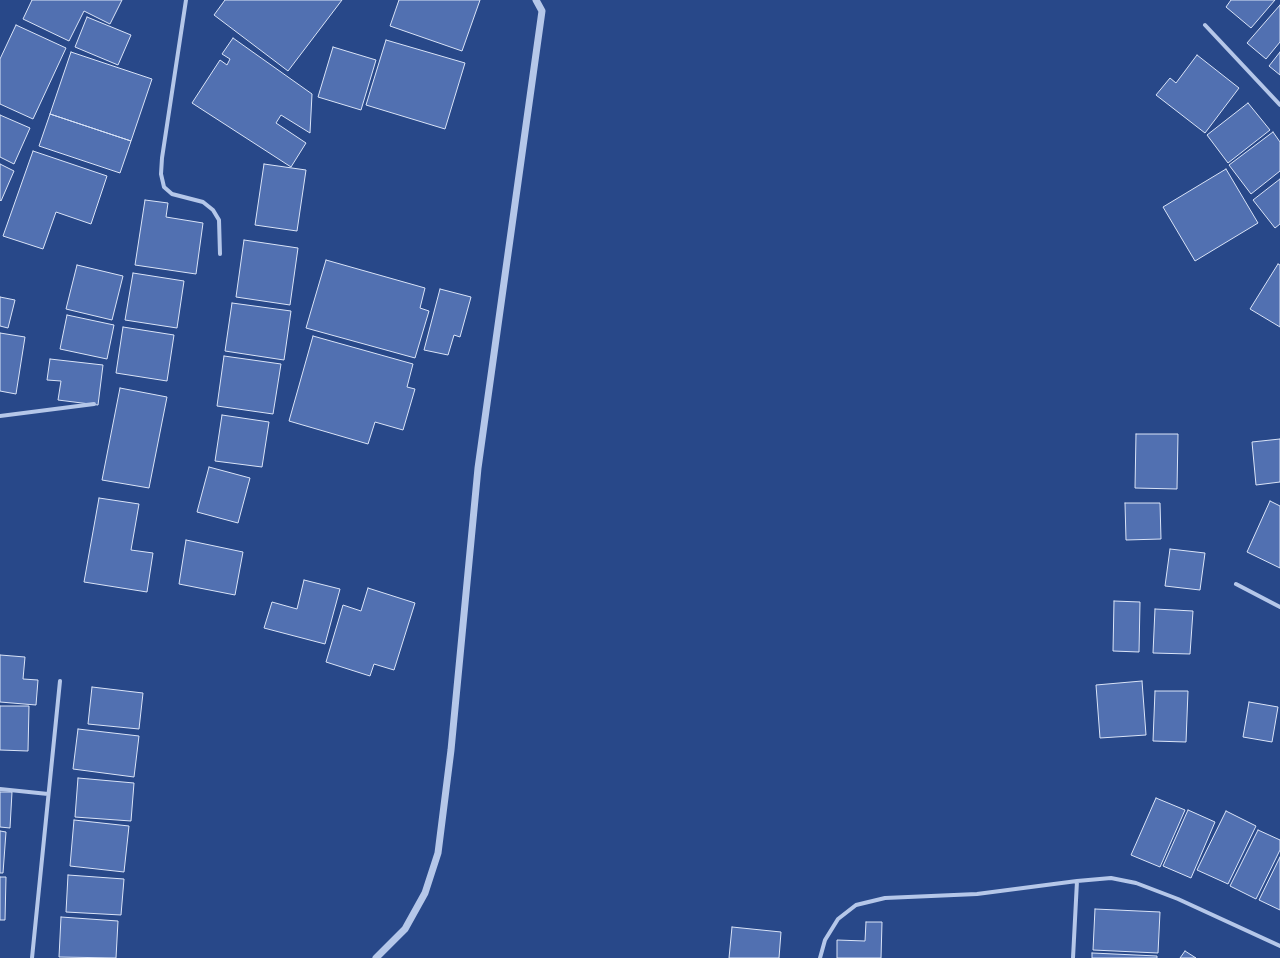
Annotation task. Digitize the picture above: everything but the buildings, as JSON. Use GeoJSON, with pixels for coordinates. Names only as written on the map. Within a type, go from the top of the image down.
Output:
{"type":"FeatureCollection","features":[{"type":"Feature","properties":{"kind":"street"},"geometry":{"type":"LineString","coordinates":[[186,0],[162,158],[161,174],[164,188],[172,194],[203,202],[213,210],[219,220],[220,254]]}},
{"type":"Feature","properties":{"kind":"street"},"geometry":{"type":"LineString","coordinates":[[376,958],[405,929],[425,893],[438,853],[451,750],[478,468],[542,11],[536,0]]}},
{"type":"Feature","properties":{"kind":"street"},"geometry":{"type":"LineString","coordinates":[[1205,25],[1280,105]]}},
{"type":"Feature","properties":{"kind":"street"},"geometry":{"type":"LineString","coordinates":[[0,416],[94,404]]}},
{"type":"Feature","properties":{"kind":"street"},"geometry":{"type":"LineString","coordinates":[[1236,584],[1280,607]]}},
{"type":"Feature","properties":{"kind":"street"},"geometry":{"type":"LineString","coordinates":[[32,958],[60,681]]}},
{"type":"Feature","properties":{"kind":"street"},"geometry":{"type":"LineString","coordinates":[[0,789],[48,794]]}},
{"type":"Feature","properties":{"kind":"street"},"geometry":{"type":"LineString","coordinates":[[820,958],[825,940],[838,919],[856,905],[885,898],[977,894],[1111,878],[1136,883],[1178,899],[1280,946]]}},
{"type":"Feature","properties":{"kind":"street"},"geometry":{"type":"LineString","coordinates":[[1074,958],[1077,881]]}}]}
